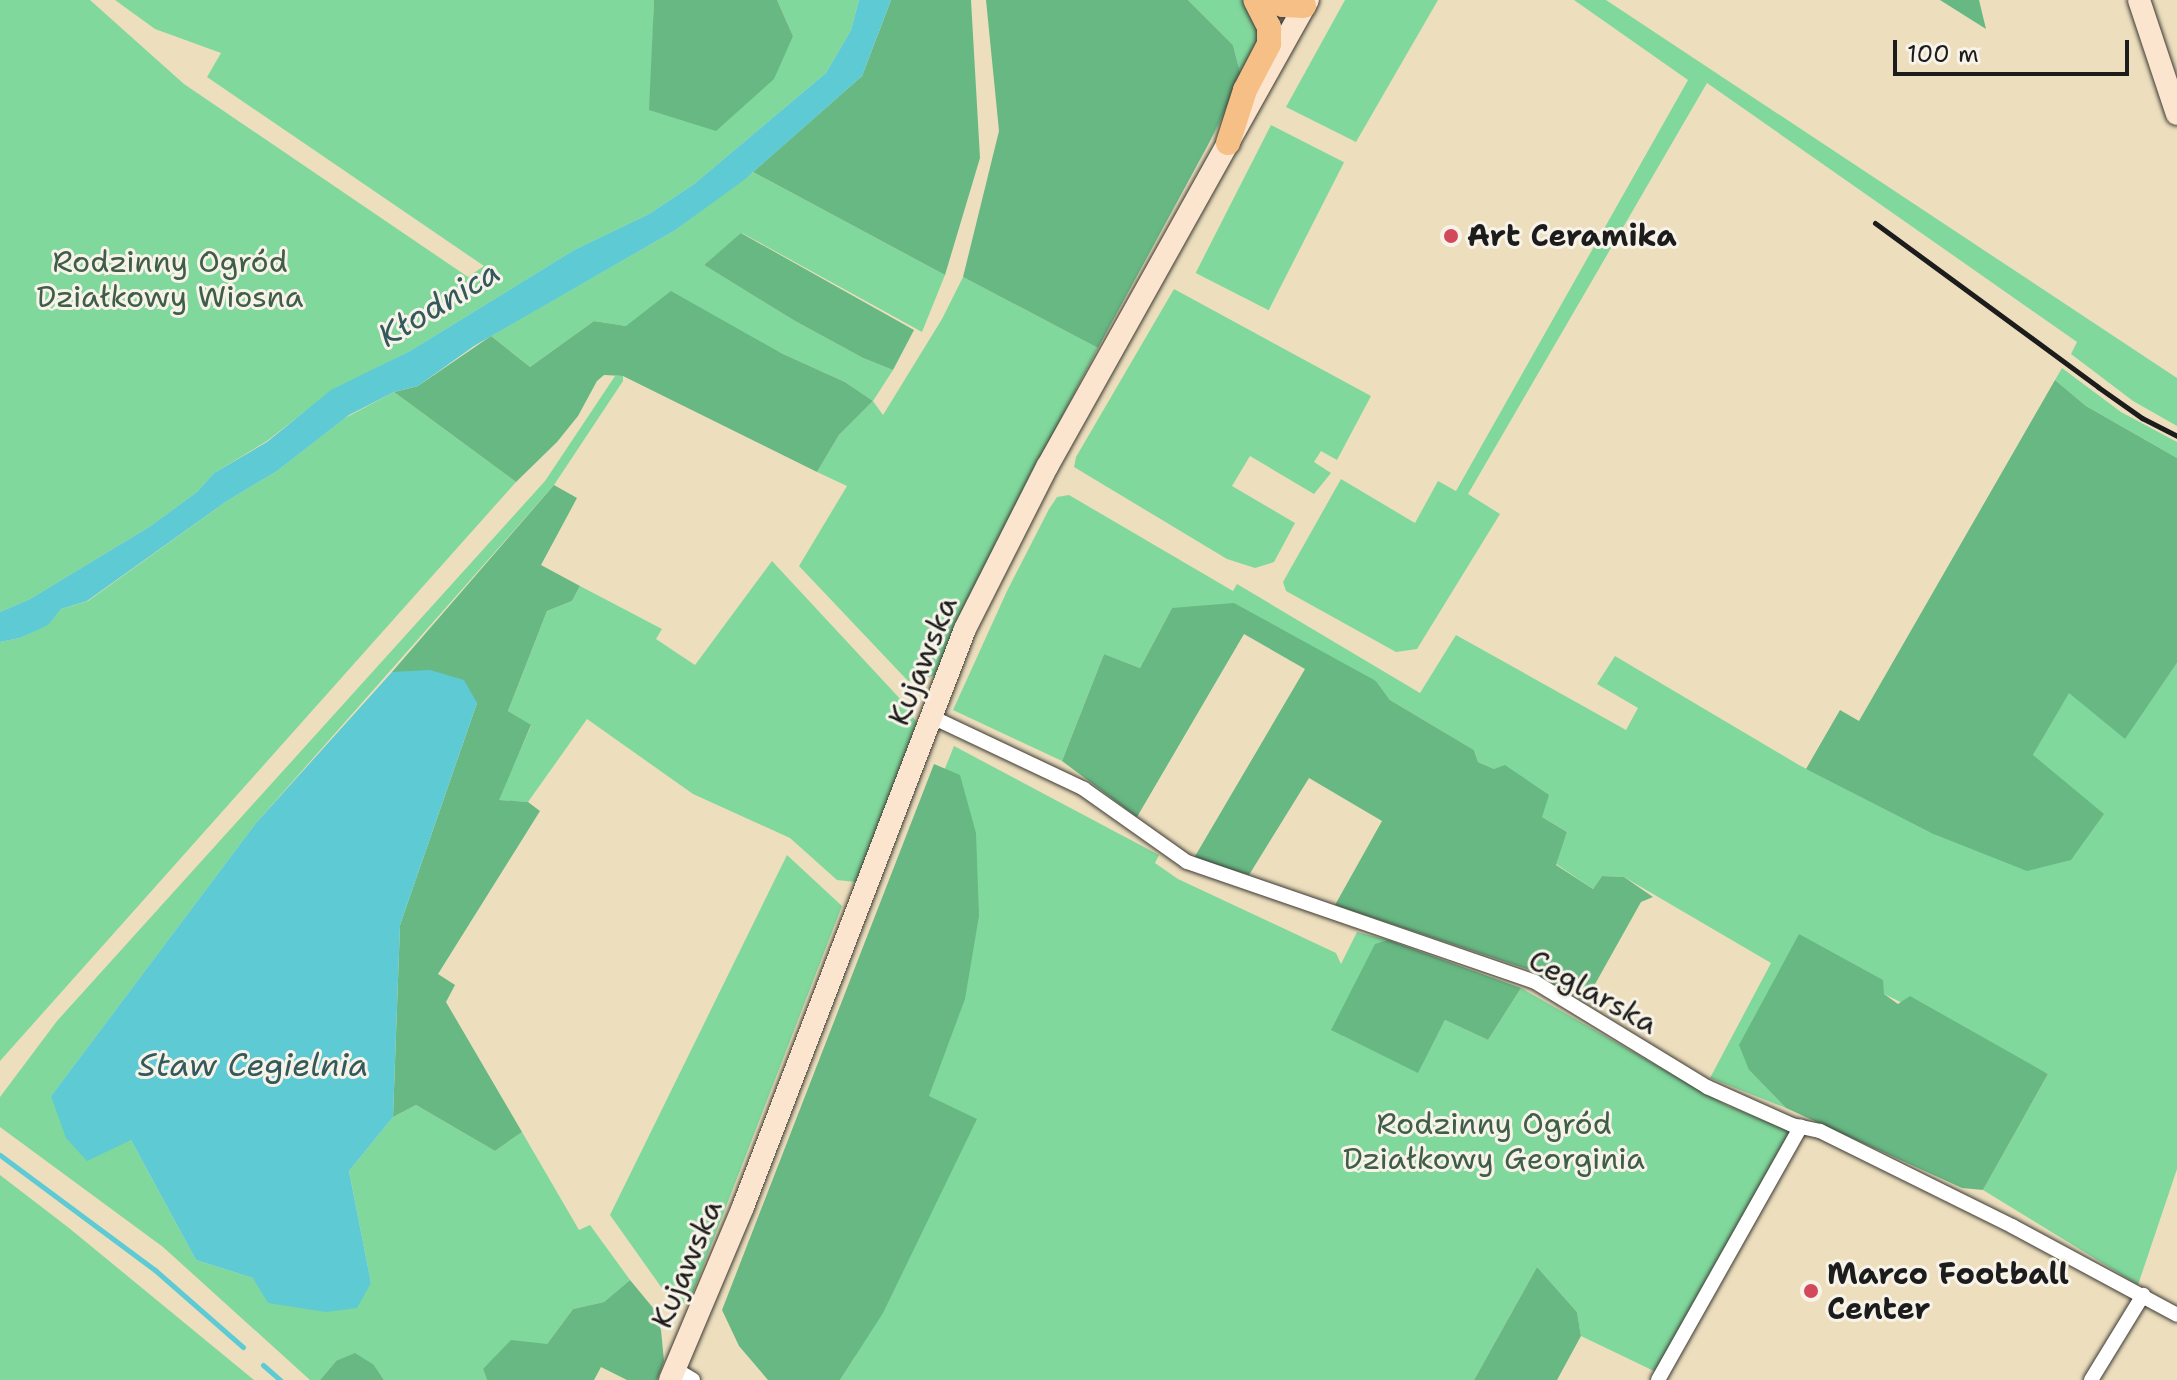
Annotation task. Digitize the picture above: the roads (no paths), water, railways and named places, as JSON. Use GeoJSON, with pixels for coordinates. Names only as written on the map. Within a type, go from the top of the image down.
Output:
{"type":"FeatureCollection","features":[{"type":"Feature","properties":{"kind":"main road"},"geometry":{"type":"LineString","coordinates":[[1228,143],[1245,90],[1269,44],[1269,27],[1255,0]]}},
{"type":"Feature","properties":{"kind":"main road"},"geometry":{"type":"LineString","coordinates":[[1271,0],[1283,5],[1304,2]]}},
{"type":"Feature","properties":{"kind":"street"},"geometry":{"type":"LineString","coordinates":[[2139,0],[2177,114]]}},
{"type":"Feature","properties":{"kind":"street","name":"Kujawska"},"geometry":{"type":"LineString","coordinates":[[679,1376],[965,629],[1000,557],[1304,2]]}},
{"type":"Feature","properties":{"kind":"street","name":"Ceglarska"},"geometry":{"type":"LineString","coordinates":[[932,717],[1084,789],[1187,862],[1535,982],[1707,1087],[1820,1131],[1876,1158],[2177,1315]]}},
{"type":"Feature","properties":{"kind":"street"},"geometry":{"type":"LineString","coordinates":[[1658,1380],[1801,1126]]}},
{"type":"Feature","properties":{"kind":"street"},"geometry":{"type":"LineString","coordinates":[[2091,1380],[2143,1295]]}},
{"type":"Feature","properties":{"kind":"water"},"geometry":{"type":"Polygon","coordinates":[[[859,0],[891,0],[862,76],[744,180],[674,231],[474,346],[418,386],[394,392],[349,415],[277,471],[227,501],[87,601],[61,609],[48,625],[20,638],[0,642],[0,612],[30,599],[149,527],[197,492],[214,473],[267,442],[331,390],[410,351],[574,250],[649,214],[694,184],[826,73],[851,30],[859,0]]]}},
{"type":"Feature","properties":{"kind":"water","name":"Staw Cegielnia"},"geometry":{"type":"Polygon","coordinates":[[[430,670],[464,680],[477,703],[400,925],[393,1117],[349,1171],[371,1283],[357,1308],[326,1312],[268,1303],[253,1278],[196,1260],[131,1140],[87,1161],[66,1138],[51,1096],[256,823],[392,672],[430,670]]]}},
{"type":"Feature","properties":{"kind":"waterway"},"geometry":{"type":"LineString","coordinates":[[0,1155],[155,1270],[243,1347]]}},
{"type":"Feature","properties":{"kind":"waterway"},"geometry":{"type":"LineString","coordinates":[[263,1365],[280,1380]]}},
{"type":"Feature","properties":{"kind":"railway"},"geometry":{"type":"LineString","coordinates":[[1875,223],[2098,387],[2142,418],[2177,436]]}},
{"type":"Feature","properties":{"kind":"place","name":"Art Ceramika"},"geometry":{"type":"Point","coordinates":[1451,236]}},
{"type":"Feature","properties":{"kind":"place","name":"Marco Football Center"},"geometry":{"type":"Point","coordinates":[1811,1291]}},
{"type":"Feature","properties":{"kind":"park label","name":"Rodzinny Ogród Działkowy Wiosna"},"geometry":{"type":"Point","coordinates":[170,279]}},
{"type":"Feature","properties":{"kind":"park label","name":"Rodzinny Ogród Działkowy Georginia"},"geometry":{"type":"Point","coordinates":[1494,1141]}},
{"type":"Feature","properties":{"kind":"water label","name":"Kłodnica"},"geometry":{"type":"Point","coordinates":[439,304]}}]}
